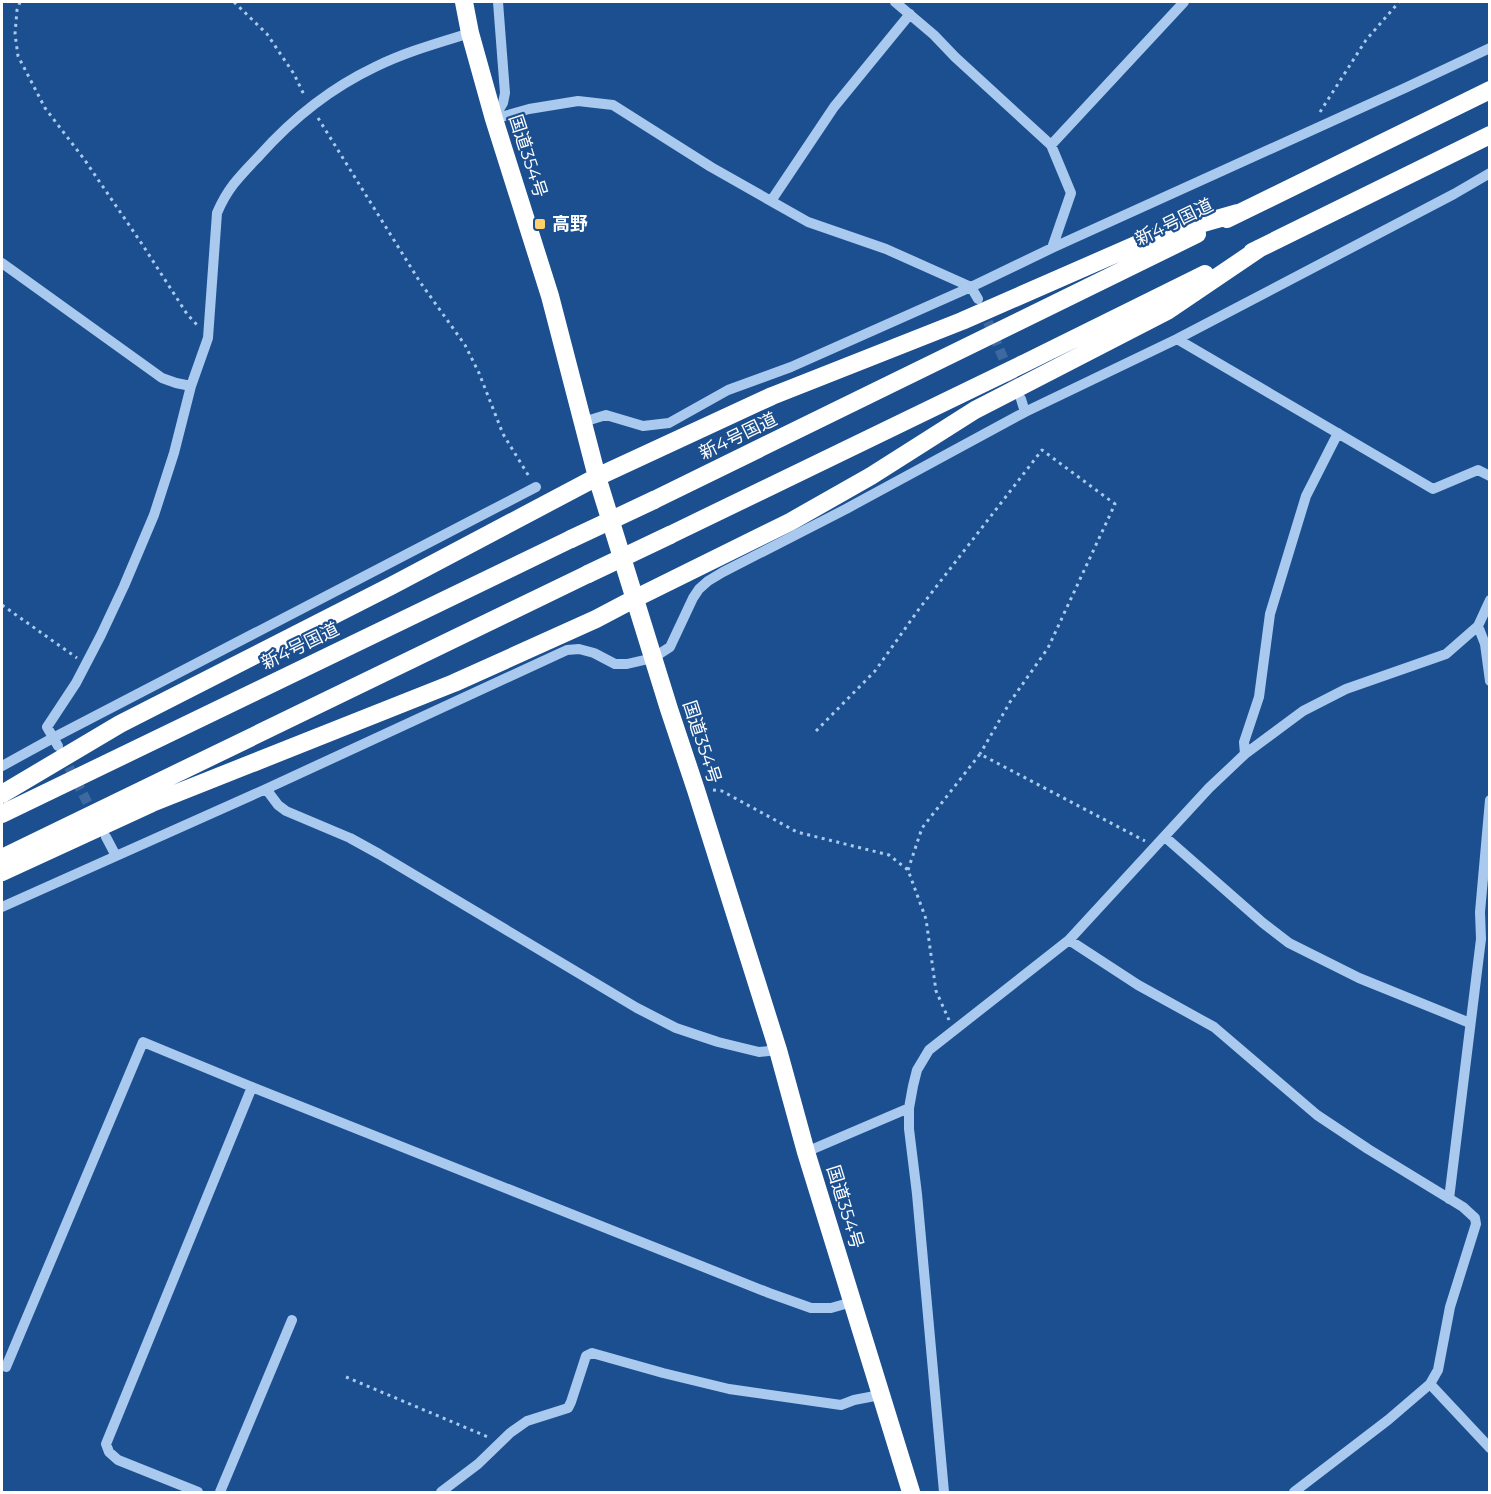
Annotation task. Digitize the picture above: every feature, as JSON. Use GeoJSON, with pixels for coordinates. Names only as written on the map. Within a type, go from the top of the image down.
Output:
{"type":"FeatureCollection","features":[{"type":"Feature","properties":{"kind":"highway","name":"国道354号"},"geometry":{"type":"LineString","coordinates":[[464,2],[470,33],[494,119],[550,296],[597,477],[778,1050],[806,1152],[911,1492]]}},
{"type":"Feature","properties":{"kind":"highway","name":"新4号国道"},"geometry":{"type":"LineString","coordinates":[[2,814],[654,500],[1490,90]]}},
{"type":"Feature","properties":{"kind":"highway"},"geometry":{"type":"LineString","coordinates":[[2,858],[1490,135]]}},
{"type":"Feature","properties":{"kind":"highway"},"geometry":{"type":"LineString","coordinates":[[2,794],[120,724],[381,591],[597,477],[772,396],[962,321],[1154,237],[1238,213]]}},
{"type":"Feature","properties":{"kind":"highway"},"geometry":{"type":"LineString","coordinates":[[2,872],[152,803],[454,683],[596,619],[790,522],[871,476],[975,410],[1167,311],[1260,248]]}},
{"type":"Feature","properties":{"kind":"street"},"geometry":{"type":"LineString","coordinates":[[494,119],[503,104],[505,93],[498,2]]}},
{"type":"Feature","properties":{"kind":"street"},"geometry":{"type":"LineString","coordinates":[[895,2],[934,35],[1051,145],[1071,193],[1052,248]]}},
{"type":"Feature","properties":{"kind":"street"},"geometry":{"type":"LineString","coordinates":[[1051,145],[1184,2]]}},
{"type":"Feature","properties":{"kind":"street"},"geometry":{"type":"LineString","coordinates":[[771,201],[834,107],[910,14]]}},
{"type":"Feature","properties":{"kind":"street"},"geometry":{"type":"LineString","coordinates":[[55,742],[47,727],[76,683],[124,586],[154,515],[174,453],[191,386],[208,338],[217,213],[224,197],[232,185],[276,137],[310,106],[344,83],[377,66],[417,50],[470,33]]}},
{"type":"Feature","properties":{"kind":"street"},"geometry":{"type":"LineString","coordinates":[[583,422],[606,415],[643,426],[669,423],[728,390],[791,366],[971,287],[1490,48]]}},
{"type":"Feature","properties":{"kind":"street"},"geometry":{"type":"LineString","coordinates":[[494,119],[529,109],[578,101],[613,105],[711,167],[808,222],[886,249],[971,287],[978,299]]}},
{"type":"Feature","properties":{"kind":"street"},"geometry":{"type":"LineString","coordinates":[[2,907],[266,789],[567,650],[579,649],[594,653],[615,664],[653,658],[670,646],[699,589],[723,572],[936,462],[1025,412],[1177,339],[1490,173]]}},
{"type":"Feature","properties":{"kind":"street"},"geometry":{"type":"LineString","coordinates":[[2,263],[162,378],[191,386]]}},
{"type":"Feature","properties":{"kind":"street"},"geometry":{"type":"LineString","coordinates":[[1177,339],[1433,489],[1478,470],[1490,476]]}},
{"type":"Feature","properties":{"kind":"street"},"geometry":{"type":"LineString","coordinates":[[1021,399],[1025,412]]}},
{"type":"Feature","properties":{"kind":"street"},"geometry":{"type":"LineString","coordinates":[[1245,754],[1244,742],[1259,697],[1270,614],[1306,496],[1338,433]]}},
{"type":"Feature","properties":{"kind":"street"},"geometry":{"type":"LineString","coordinates":[[2,766],[55,742],[536,488]]}},
{"type":"Feature","properties":{"kind":"street"},"geometry":{"type":"LineString","coordinates":[[944,1492],[909,1129],[909,1108],[918,1070],[929,1050],[1069,940],[1209,788],[1245,754],[1303,711],[1346,689],[1446,654],[1478,626],[1490,600]]}},
{"type":"Feature","properties":{"kind":"street"},"geometry":{"type":"LineString","coordinates":[[1478,626],[1485,644],[1490,681]]}},
{"type":"Feature","properties":{"kind":"street"},"geometry":{"type":"LineString","coordinates":[[266,789],[278,805],[286,811],[350,838],[379,854],[636,1008],[676,1028],[718,1042],[759,1052],[778,1050]]}},
{"type":"Feature","properties":{"kind":"street"},"geometry":{"type":"LineString","coordinates":[[1449,1199],[1481,939],[1480,912],[1490,800]]}},
{"type":"Feature","properties":{"kind":"street"},"geometry":{"type":"LineString","coordinates":[[106,837],[116,856]]}},
{"type":"Feature","properties":{"kind":"street"},"geometry":{"type":"LineString","coordinates":[[1165,837],[1289,943],[1359,978],[1470,1023]]}},
{"type":"Feature","properties":{"kind":"street"},"geometry":{"type":"LineString","coordinates":[[1481,939],[1490,928]]}},
{"type":"Feature","properties":{"kind":"street"},"geometry":{"type":"LineString","coordinates":[[1069,940],[1138,986],[1215,1027],[1317,1115],[1463,1207],[1475,1218],[1476,1224],[1450,1307],[1438,1370],[1430,1384],[1388,1420],[1294,1492]]}},
{"type":"Feature","properties":{"kind":"street"},"geometry":{"type":"LineString","coordinates":[[6,1367],[142,1042],[770,1293],[811,1308],[831,1308],[852,1302]]}},
{"type":"Feature","properties":{"kind":"street"},"geometry":{"type":"LineString","coordinates":[[198,1492],[118,1460],[109,1452],[106,1444],[252,1087]]}},
{"type":"Feature","properties":{"kind":"street"},"geometry":{"type":"LineString","coordinates":[[806,1152],[909,1108]]}},
{"type":"Feature","properties":{"kind":"street"},"geometry":{"type":"LineString","coordinates":[[220,1492],[292,1320]]}},
{"type":"Feature","properties":{"kind":"street"},"geometry":{"type":"LineString","coordinates":[[441,1492],[478,1464],[510,1433],[527,1421],[568,1408],[572,1402],[586,1356],[592,1353],[729,1389],[841,1405],[880,1395]]}},
{"type":"Feature","properties":{"kind":"street"},"geometry":{"type":"LineString","coordinates":[[1430,1384],[1490,1448]]}},
{"type":"Feature","properties":{"kind":"path"},"geometry":{"type":"LineString","coordinates":[[20,2],[15,34],[18,56],[45,108],[90,169],[187,314],[208,338]]}},
{"type":"Feature","properties":{"kind":"path"},"geometry":{"type":"LineString","coordinates":[[234,2],[267,34],[294,74],[310,106],[420,282],[465,345],[479,373],[503,434],[536,488]]}},
{"type":"Feature","properties":{"kind":"path"},"geometry":{"type":"LineString","coordinates":[[1305,134],[1366,40],[1399,2]]}},
{"type":"Feature","properties":{"kind":"path"},"geometry":{"type":"LineString","coordinates":[[816,731],[875,671],[919,609],[1042,450],[1115,504],[1048,648],[1010,702],[980,754],[922,828],[908,870]]}},
{"type":"Feature","properties":{"kind":"path"},"geometry":{"type":"LineString","coordinates":[[2,605],[86,664]]}},
{"type":"Feature","properties":{"kind":"path"},"geometry":{"type":"LineString","coordinates":[[980,754],[1155,847]]}},
{"type":"Feature","properties":{"kind":"path"},"geometry":{"type":"LineString","coordinates":[[696,789],[722,791],[796,832],[889,855],[908,870],[926,919],[936,991],[949,1020],[951,1033]]}},
{"type":"Feature","properties":{"kind":"path"},"geometry":{"type":"LineString","coordinates":[[346,1377],[493,1439],[499,1444]]}},
{"type":"Feature","properties":{"kind":"tunnel"},"geometry":{"type":"LineString","coordinates":[[982,308],[1018,393]]}},
{"type":"Feature","properties":{"kind":"tunnel"},"geometry":{"type":"LineString","coordinates":[[62,754],[95,817]]}},
{"type":"Feature","properties":{"kind":"place","name":"高野"},"geometry":{"type":"Point","coordinates":[540,224]}}]}
